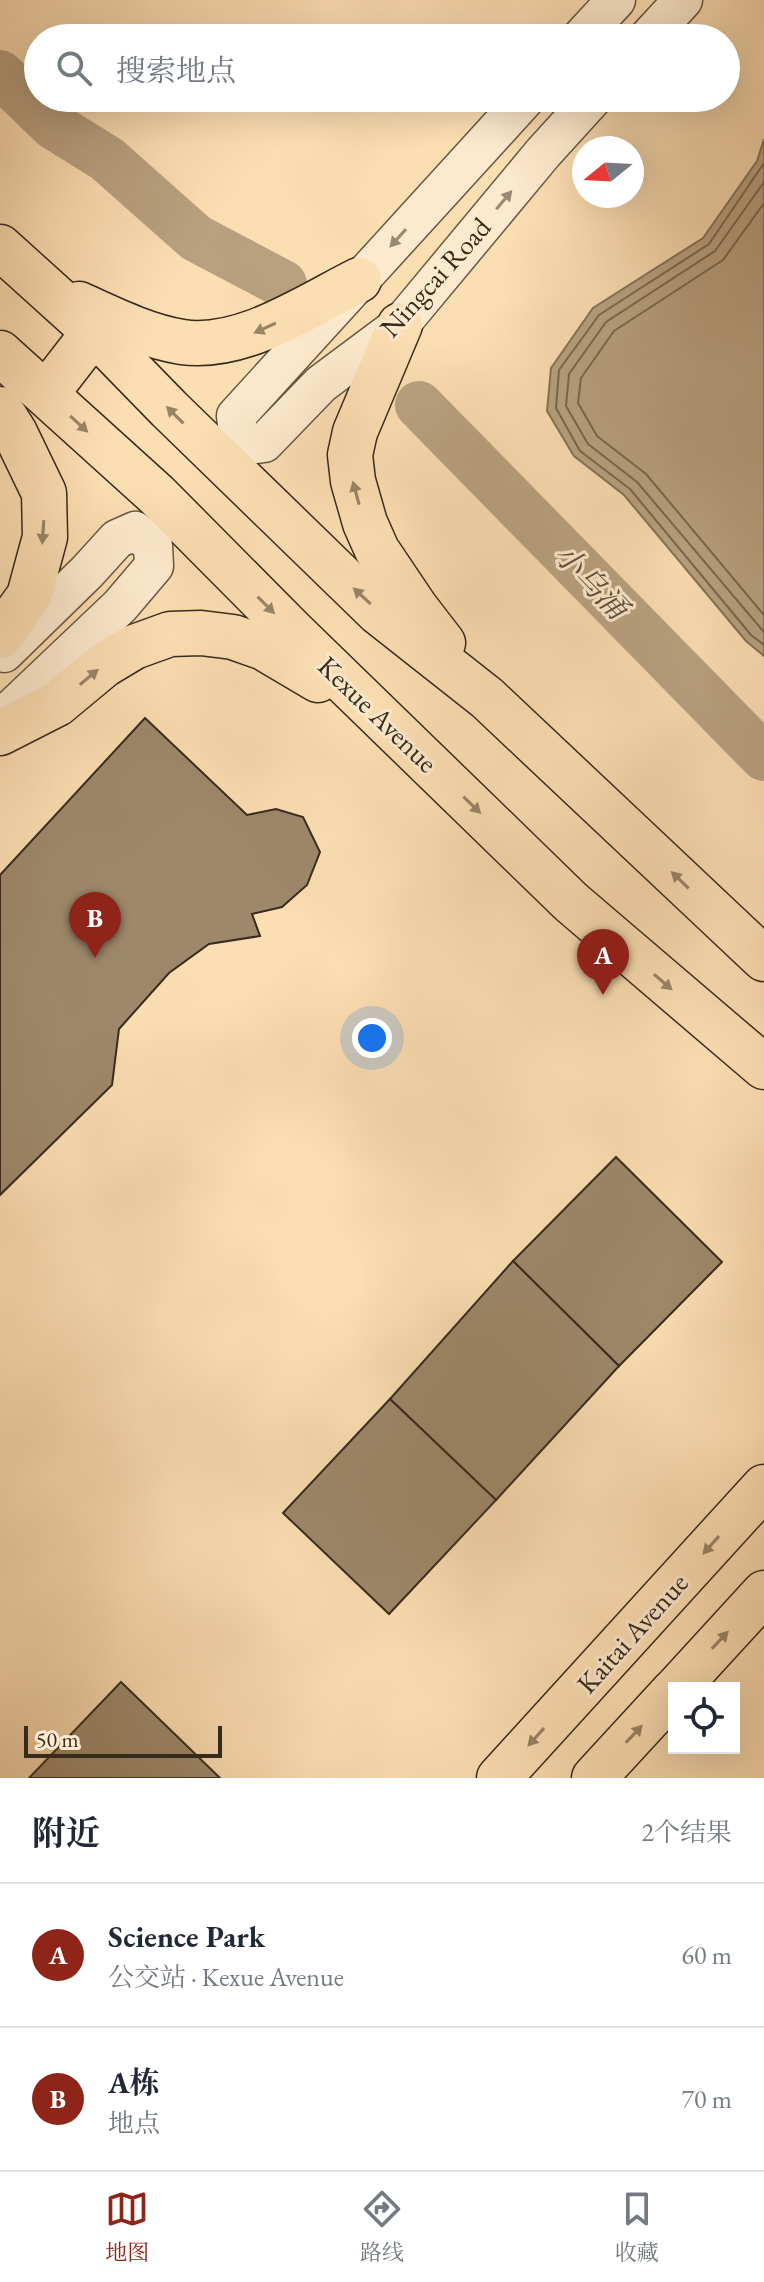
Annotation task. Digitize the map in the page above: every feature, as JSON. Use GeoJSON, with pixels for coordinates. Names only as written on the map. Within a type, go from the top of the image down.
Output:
{"type":"FeatureCollection","features":[{"type":"Feature","properties":{"kind":"main road"},"geometry":{"type":"LineString","coordinates":[[0,247],[94,332],[378,612],[487,698],[764,959]]}},
{"type":"Feature","properties":{"kind":"main road"},"geometry":{"type":"LineString","coordinates":[[50,292],[145,332],[183,342],[206,343],[244,337],[359,280]]}},
{"type":"Feature","properties":{"kind":"main road"},"geometry":{"type":"LineString","coordinates":[[400,325],[355,432],[350,455],[353,481],[365,523],[377,550],[416,608],[487,698]]}},
{"type":"Feature","properties":{"kind":"main road"},"geometry":{"type":"LineString","coordinates":[[46,394],[94,332]]}},
{"type":"Feature","properties":{"kind":"main road","name":"Kexue Avenue"},"geometry":{"type":"LineString","coordinates":[[0,353],[157,495],[269,609],[571,902],[764,1067]]}},
{"type":"Feature","properties":{"kind":"main road"},"geometry":{"type":"LineString","coordinates":[[0,409],[44,493],[45,537],[29,596],[0,636]]}},
{"type":"Feature","properties":{"kind":"main road"},"geometry":{"type":"LineString","coordinates":[[0,733],[57,704],[104,665],[134,647],[170,634],[201,633],[233,637],[264,648],[340,693],[407,741]]}},
{"type":"Feature","properties":{"kind":"main road","name":"Kaitai Avenue"},"geometry":{"type":"LineString","coordinates":[[499,1778],[764,1487]]}},
{"type":"Feature","properties":{"kind":"main road"},"geometry":{"type":"LineString","coordinates":[[682,1682],[764,1593]]}},
{"type":"Feature","properties":{"kind":"main road"},"geometry":{"type":"LineString","coordinates":[[594,1778],[668,1698]]}},
{"type":"Feature","properties":{"kind":"street"},"geometry":{"type":"LineString","coordinates":[[594,24],[616,0]]}},
{"type":"Feature","properties":{"kind":"street"},"geometry":{"type":"LineString","coordinates":[[661,24],[683,0]]}},
{"type":"Feature","properties":{"kind":"street","name":"Ningcai Road"},"geometry":{"type":"LineString","coordinates":[[513,112],[236,416],[238,434],[248,445],[264,443],[321,384],[400,325],[580,112]]}},
{"type":"Feature","properties":{"kind":"street"},"geometry":{"type":"LineString","coordinates":[[0,657],[117,539],[135,531],[153,545],[154,566],[120,606],[0,720]]}},
{"type":"Feature","properties":{"kind":"water"},"geometry":{"type":"Polygon","coordinates":[[[764,139],[764,656],[746,641],[624,495],[574,456],[547,411],[551,368],[593,308],[703,238],[757,161],[764,139]]]}},
{"type":"Feature","properties":{"kind":"building"},"geometry":{"type":"Polygon","coordinates":[[[145,718],[247,815],[276,809],[303,817],[320,852],[307,885],[282,907],[252,914],[260,936],[209,944],[169,973],[119,1029],[112,1085],[0,1195],[0,875],[145,718]]]}},
{"type":"Feature","properties":{"kind":"building"},"geometry":{"type":"Polygon","coordinates":[[[616,1157],[722,1262],[619,1366],[513,1261],[616,1157]]]}},
{"type":"Feature","properties":{"kind":"building"},"geometry":{"type":"Polygon","coordinates":[[[513,1261],[619,1366],[496,1500],[390,1399],[513,1261]]]}},
{"type":"Feature","properties":{"kind":"building"},"geometry":{"type":"Polygon","coordinates":[[[390,1399],[496,1500],[389,1614],[283,1513],[390,1399]]]}},
{"type":"Feature","properties":{"kind":"building"},"geometry":{"type":"Polygon","coordinates":[[[121,1682],[220,1778],[29,1778],[121,1682]]]}},
{"type":"Feature","properties":{"kind":"waterway","name":"小乌涌"},"geometry":{"type":"LineString","coordinates":[[0,74],[24,97]]}},
{"type":"Feature","properties":{"kind":"waterway","name":"小乌涌"},"geometry":{"type":"LineString","coordinates":[[39,112],[54,126],[107,159],[196,238],[283,284]]}},
{"type":"Feature","properties":{"kind":"waterway","name":"小乌涌"},"geometry":{"type":"LineString","coordinates":[[419,405],[764,757]]}},
{"type":"Feature","properties":{"kind":"place","name":"A栋"},"geometry":{"type":"Point","coordinates":[95,958]}},
{"type":"Feature","properties":{"kind":"place","name":"Science Park"},"geometry":{"type":"Point","coordinates":[603,995]}}]}
